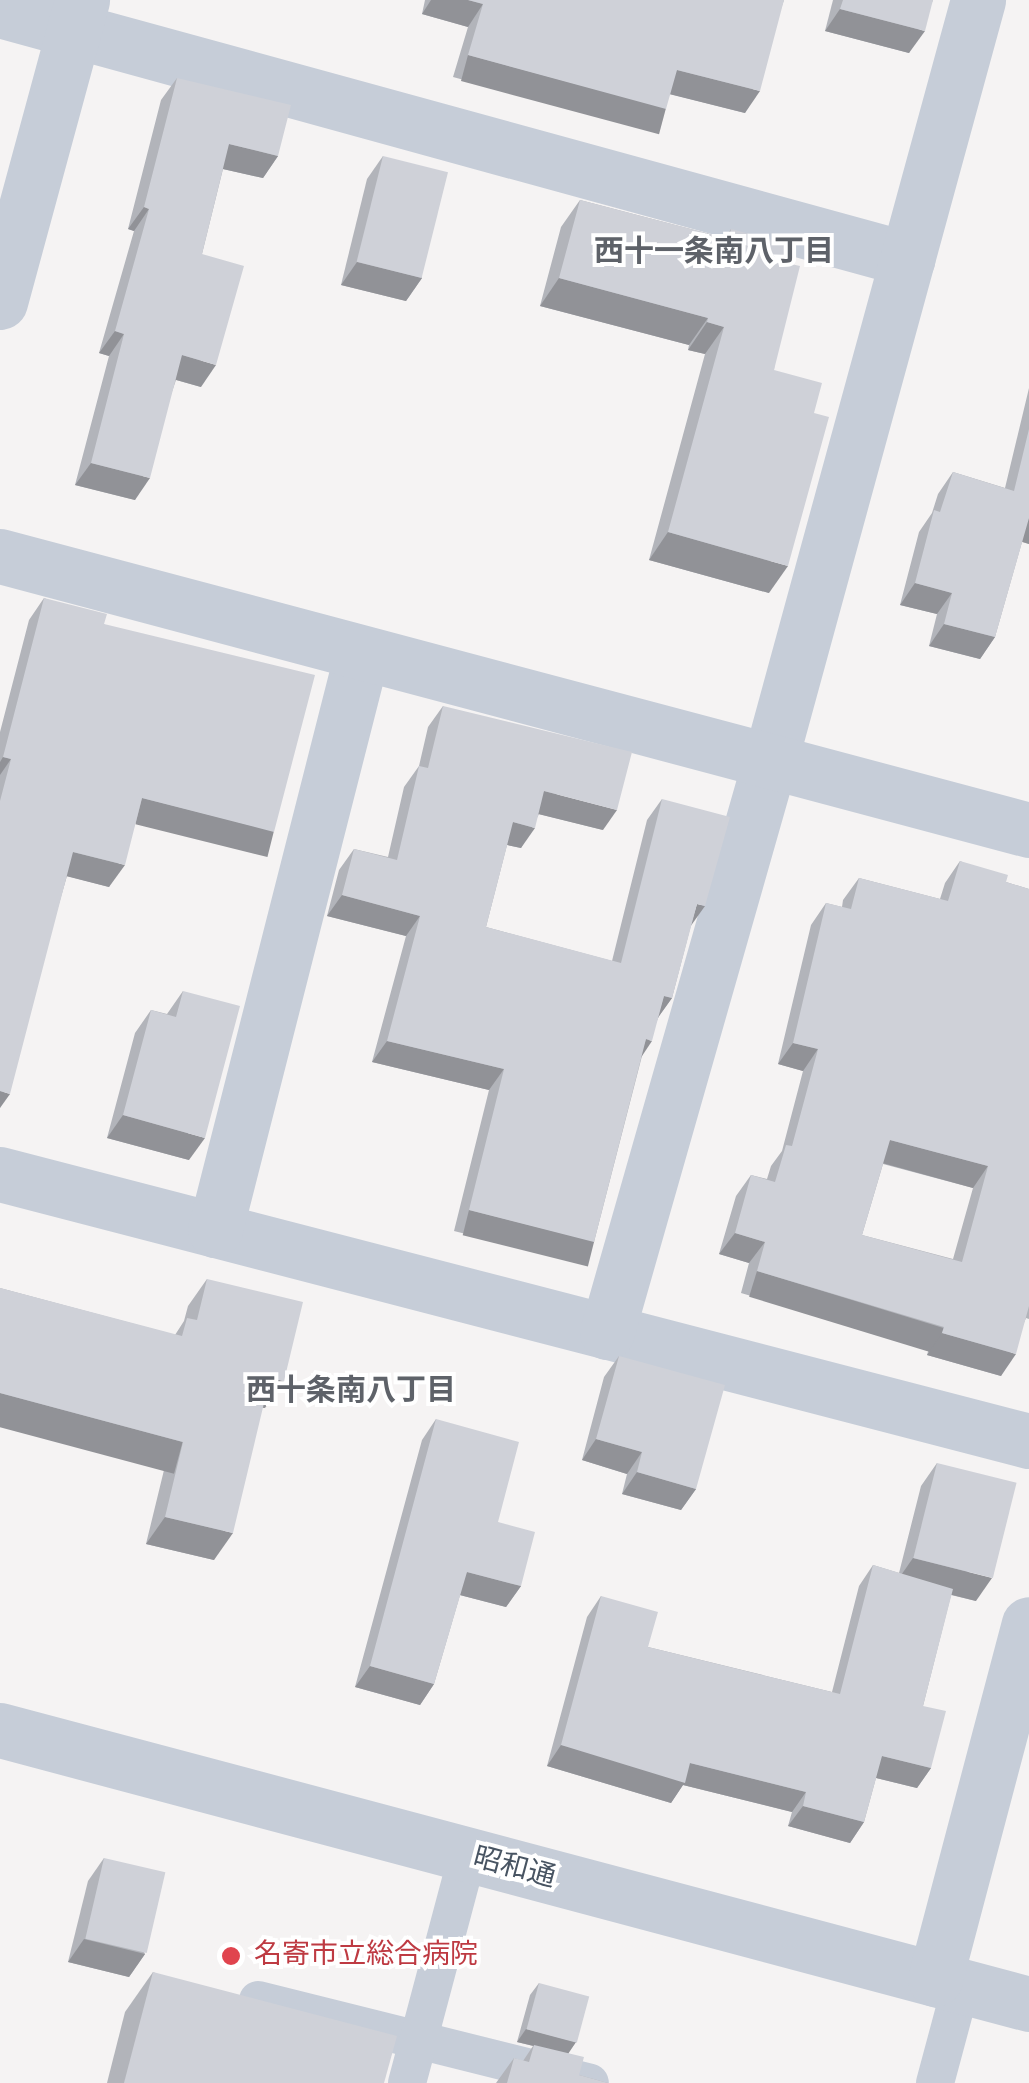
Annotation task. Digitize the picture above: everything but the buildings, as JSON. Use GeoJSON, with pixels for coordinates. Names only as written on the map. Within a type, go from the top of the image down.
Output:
{"type":"FeatureCollection","features":[{"type":"Feature","properties":{"kind":"street"},"geometry":{"type":"LineString","coordinates":[[607,1332],[770,761],[978,0]]}},
{"type":"Feature","properties":{"kind":"street"},"geometry":{"type":"LineString","coordinates":[[0,10],[78,14],[907,259]]}},
{"type":"Feature","properties":{"kind":"street"},"geometry":{"type":"LineString","coordinates":[[0,302],[78,14]]}},
{"type":"Feature","properties":{"kind":"street"},"geometry":{"type":"LineString","coordinates":[[0,556],[1029,830]]}},
{"type":"Feature","properties":{"kind":"street"},"geometry":{"type":"LineString","coordinates":[[215,1230],[362,653]]}},
{"type":"Feature","properties":{"kind":"street"},"geometry":{"type":"LineString","coordinates":[[0,1174],[1029,1441]]}},
{"type":"Feature","properties":{"kind":"street"},"geometry":{"type":"LineString","coordinates":[[948,1982],[1029,1624]]}},
{"type":"Feature","properties":{"kind":"street","name":"昭和通"},"geometry":{"type":"LineString","coordinates":[[2,1738],[1029,2004]]}},
{"type":"Feature","properties":{"kind":"lane"},"geometry":{"type":"LineString","coordinates":[[407,2083],[467,1857]]}},
{"type":"Feature","properties":{"kind":"lane"},"geometry":{"type":"LineString","coordinates":[[935,2083],[948,1982]]}},
{"type":"Feature","properties":{"kind":"lane"},"geometry":{"type":"LineString","coordinates":[[225,1992],[590,2083]]}},
{"type":"Feature","properties":{"kind":"place","name":"名寄市立総合病院"},"geometry":{"type":"Point","coordinates":[231,1956]}},
{"type":"Feature","properties":{"kind":"district","name":"西十一条南八丁目"},"geometry":{"type":"Point","coordinates":[714,254]}},
{"type":"Feature","properties":{"kind":"district","name":"西十条南八丁目"},"geometry":{"type":"Point","coordinates":[351,1393]}}]}
